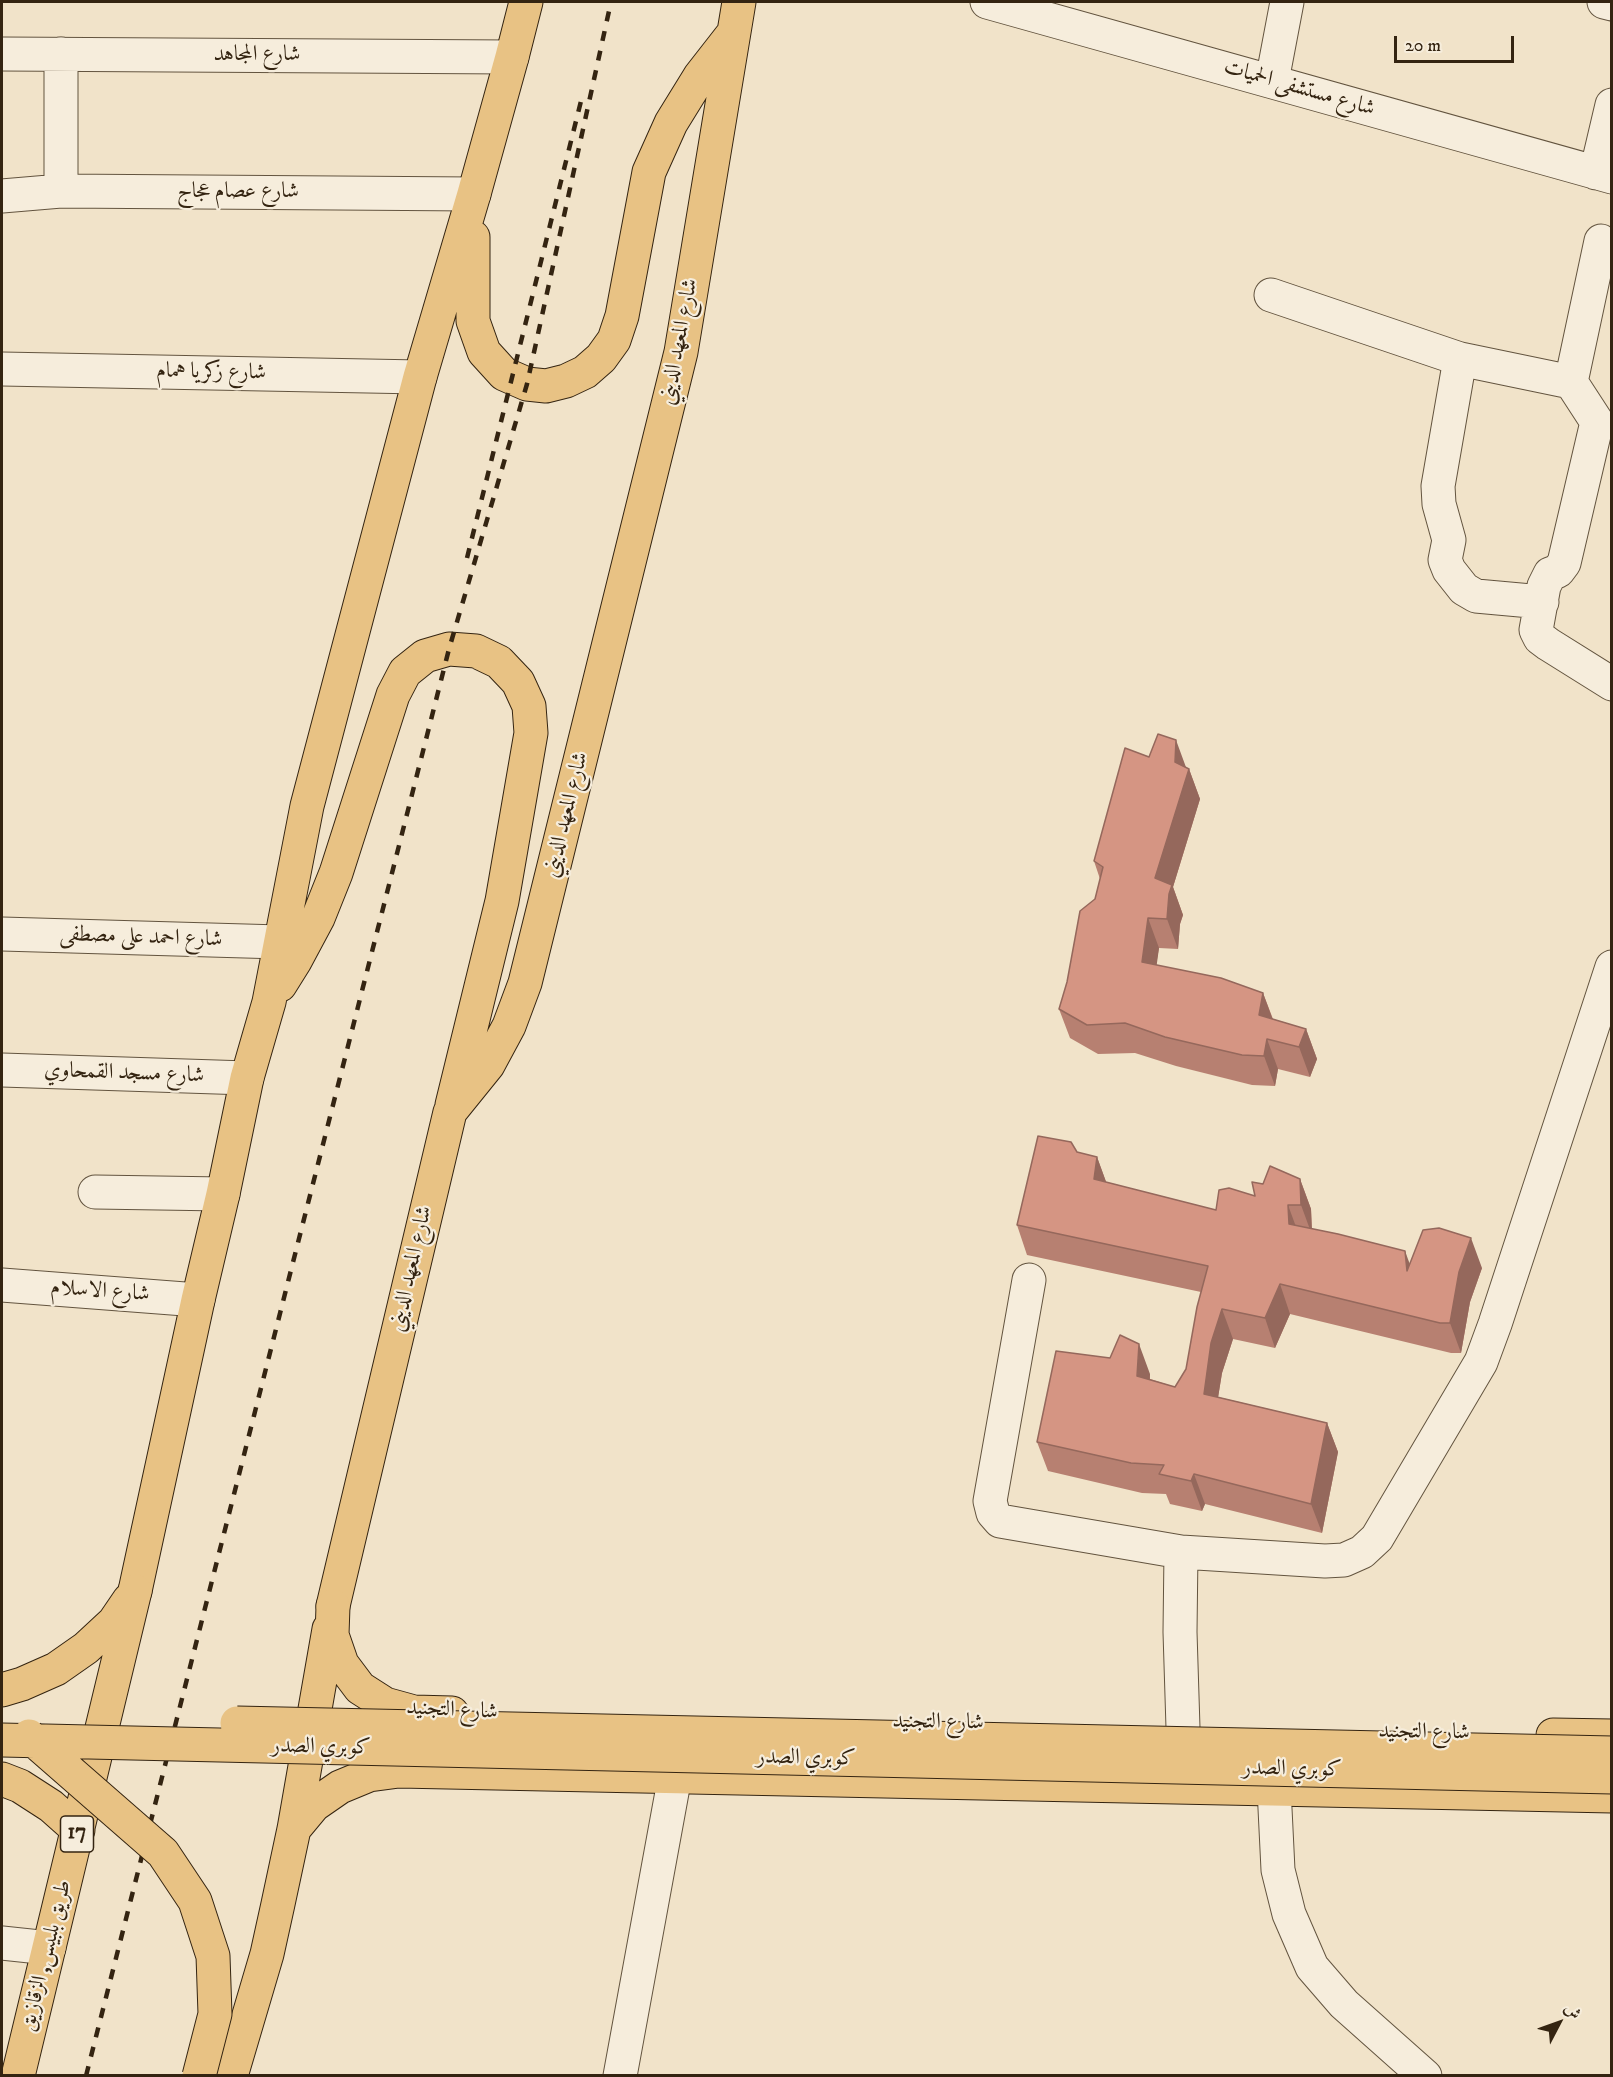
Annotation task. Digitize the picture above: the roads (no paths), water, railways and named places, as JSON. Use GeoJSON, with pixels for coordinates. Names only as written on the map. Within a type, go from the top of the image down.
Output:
{"type":"FeatureCollection","features":[{"type":"Feature","properties":{"kind":"main road"},"geometry":{"type":"LineString","coordinates":[[199,2076],[215,2014],[213,1956],[195,1901],[163,1853],[4,1717],[22,1684],[56,1669],[86,1648],[114,1622],[135,1591],[247,1078],[269,1002],[307,806],[420,377],[513,57],[526,2]]}},
{"type":"Feature","properties":{"kind":"main road","name":"شارع المعهد الديني"},"geometry":{"type":"LineString","coordinates":[[333,1606],[450,1112],[488,1065],[509,1026],[525,982],[681,352],[739,2]]}},
{"type":"Feature","properties":{"kind":"main road"},"geometry":{"type":"LineString","coordinates":[[474,194],[473,321],[484,352],[504,374],[527,384],[546,386],[566,381],[585,372],[601,358],[614,340],[622,316],[649,172],[671,123],[700,76],[733,34]]}},
{"type":"Feature","properties":{"kind":"main road"},"geometry":{"type":"LineString","coordinates":[[269,1002],[296,961],[322,909],[336,873],[393,695],[405,672],[425,656],[449,649],[476,651],[500,662],[518,682],[529,706],[531,733],[502,901],[450,1112]]}},
{"type":"Feature","properties":{"kind":"main road","name":"طريق بلبيس, الزقازيق"},"geometry":{"type":"LineString","coordinates":[[13,2068],[50,1948],[135,1591]]}},
{"type":"Feature","properties":{"kind":"main road"},"geometry":{"type":"LineString","coordinates":[[231,2076],[267,1954],[294,1829],[333,1606]]}},
{"type":"Feature","properties":{"kind":"main road","name":"شارع التجنيد"},"geometry":{"type":"LineString","coordinates":[[333,1606],[332,1635],[342,1664],[360,1688],[385,1704],[414,1712],[1611,1736]]}},
{"type":"Feature","properties":{"kind":"main road"},"geometry":{"type":"LineString","coordinates":[[385,1704],[371,1720],[361,1739],[365,1760],[399,1771]]}},
{"type":"Feature","properties":{"kind":"main road","name":"كوبري الصدر"},"geometry":{"type":"LineString","coordinates":[[4,1717],[1611,1753]]}},
{"type":"Feature","properties":{"kind":"main road","name":"كوبري الصدر"},"geometry":{"type":"LineString","coordinates":[[4,1717],[1611,1777]]}},
{"type":"Feature","properties":{"kind":"main road"},"geometry":{"type":"LineString","coordinates":[[294,1829],[314,1805],[340,1787],[369,1775],[399,1771],[1611,1796]]}},
{"type":"Feature","properties":{"kind":"main road"},"geometry":{"type":"LineString","coordinates":[[2,1779],[20,1786],[51,1806],[78,1830]]}},
{"type":"Feature","properties":{"kind":"street","name":"شارع مستشفى الحميات"},"geometry":{"type":"LineString","coordinates":[[987,2],[1604,175]]}},
{"type":"Feature","properties":{"kind":"street"},"geometry":{"type":"LineString","coordinates":[[1272,81],[1287,2]]}},
{"type":"Feature","properties":{"kind":"street"},"geometry":{"type":"LineString","coordinates":[[1604,2],[1611,4]]}},
{"type":"Feature","properties":{"kind":"street","name":"شارع المجاهد"},"geometry":{"type":"LineString","coordinates":[[2,54],[513,57]]}},
{"type":"Feature","properties":{"kind":"street"},"geometry":{"type":"LineString","coordinates":[[61,54],[62,191]]}},
{"type":"Feature","properties":{"kind":"street"},"geometry":{"type":"LineString","coordinates":[[1604,175],[1611,105]]}},
{"type":"Feature","properties":{"kind":"street","name":"شارع عصام عجاج"},"geometry":{"type":"LineString","coordinates":[[2,196],[62,191],[474,194]]}},
{"type":"Feature","properties":{"kind":"street"},"geometry":{"type":"LineString","coordinates":[[1601,241],[1571,382],[1597,422],[1564,563],[1558,571],[1550,574],[1544,586],[1536,630],[1540,638],[1611,684]]}},
{"type":"Feature","properties":{"kind":"street"},"geometry":{"type":"LineString","coordinates":[[1271,295],[1460,359],[1571,382]]}},
{"type":"Feature","properties":{"kind":"street"},"geometry":{"type":"LineString","coordinates":[[1460,359],[1438,486],[1439,504],[1449,540],[1445,560],[1449,570],[1460,584],[1476,596],[1542,602]]}},
{"type":"Feature","properties":{"kind":"street","name":"شارع زكريا همام"},"geometry":{"type":"LineString","coordinates":[[2,369],[420,377]]}},
{"type":"Feature","properties":{"kind":"street","name":"شارع احمد على مصطفى"},"geometry":{"type":"LineString","coordinates":[[2,934],[280,942]]}},
{"type":"Feature","properties":{"kind":"street"},"geometry":{"type":"LineString","coordinates":[[1029,1280],[990,1501],[993,1513],[1000,1521],[1181,1552],[1325,1561],[1344,1560],[1362,1552],[1377,1538],[1481,1362],[1611,967]]}},
{"type":"Feature","properties":{"kind":"street","name":"شارع مسجد القمحاوي"},"geometry":{"type":"LineString","coordinates":[[2,1070],[247,1078]]}},
{"type":"Feature","properties":{"kind":"street"},"geometry":{"type":"LineString","coordinates":[[95,1192],[223,1194]]}},
{"type":"Feature","properties":{"kind":"street","name":"شارع الاسلام"},"geometry":{"type":"LineString","coordinates":[[2,1285],[198,1300]]}},
{"type":"Feature","properties":{"kind":"street"},"geometry":{"type":"LineString","coordinates":[[1181,1552],[1180,1632],[1183,1728]]}},
{"type":"Feature","properties":{"kind":"street"},"geometry":{"type":"LineString","coordinates":[[620,2076],[675,1776]]}},
{"type":"Feature","properties":{"kind":"street"},"geometry":{"type":"LineString","coordinates":[[1274,1788],[1278,1870],[1289,1914],[1312,1967],[1344,2004],[1425,2076]]}},
{"type":"Feature","properties":{"kind":"street"},"geometry":{"type":"LineString","coordinates":[[2,1943],[50,1948]]}},
{"type":"Feature","properties":{"kind":"railway"},"geometry":{"type":"LineString","coordinates":[[86,2076],[449,649],[527,384],[611,2]]}},
{"type":"Feature","properties":{"kind":"railway"},"geometry":{"type":"LineString","coordinates":[[467,558],[581,101]]}}]}
